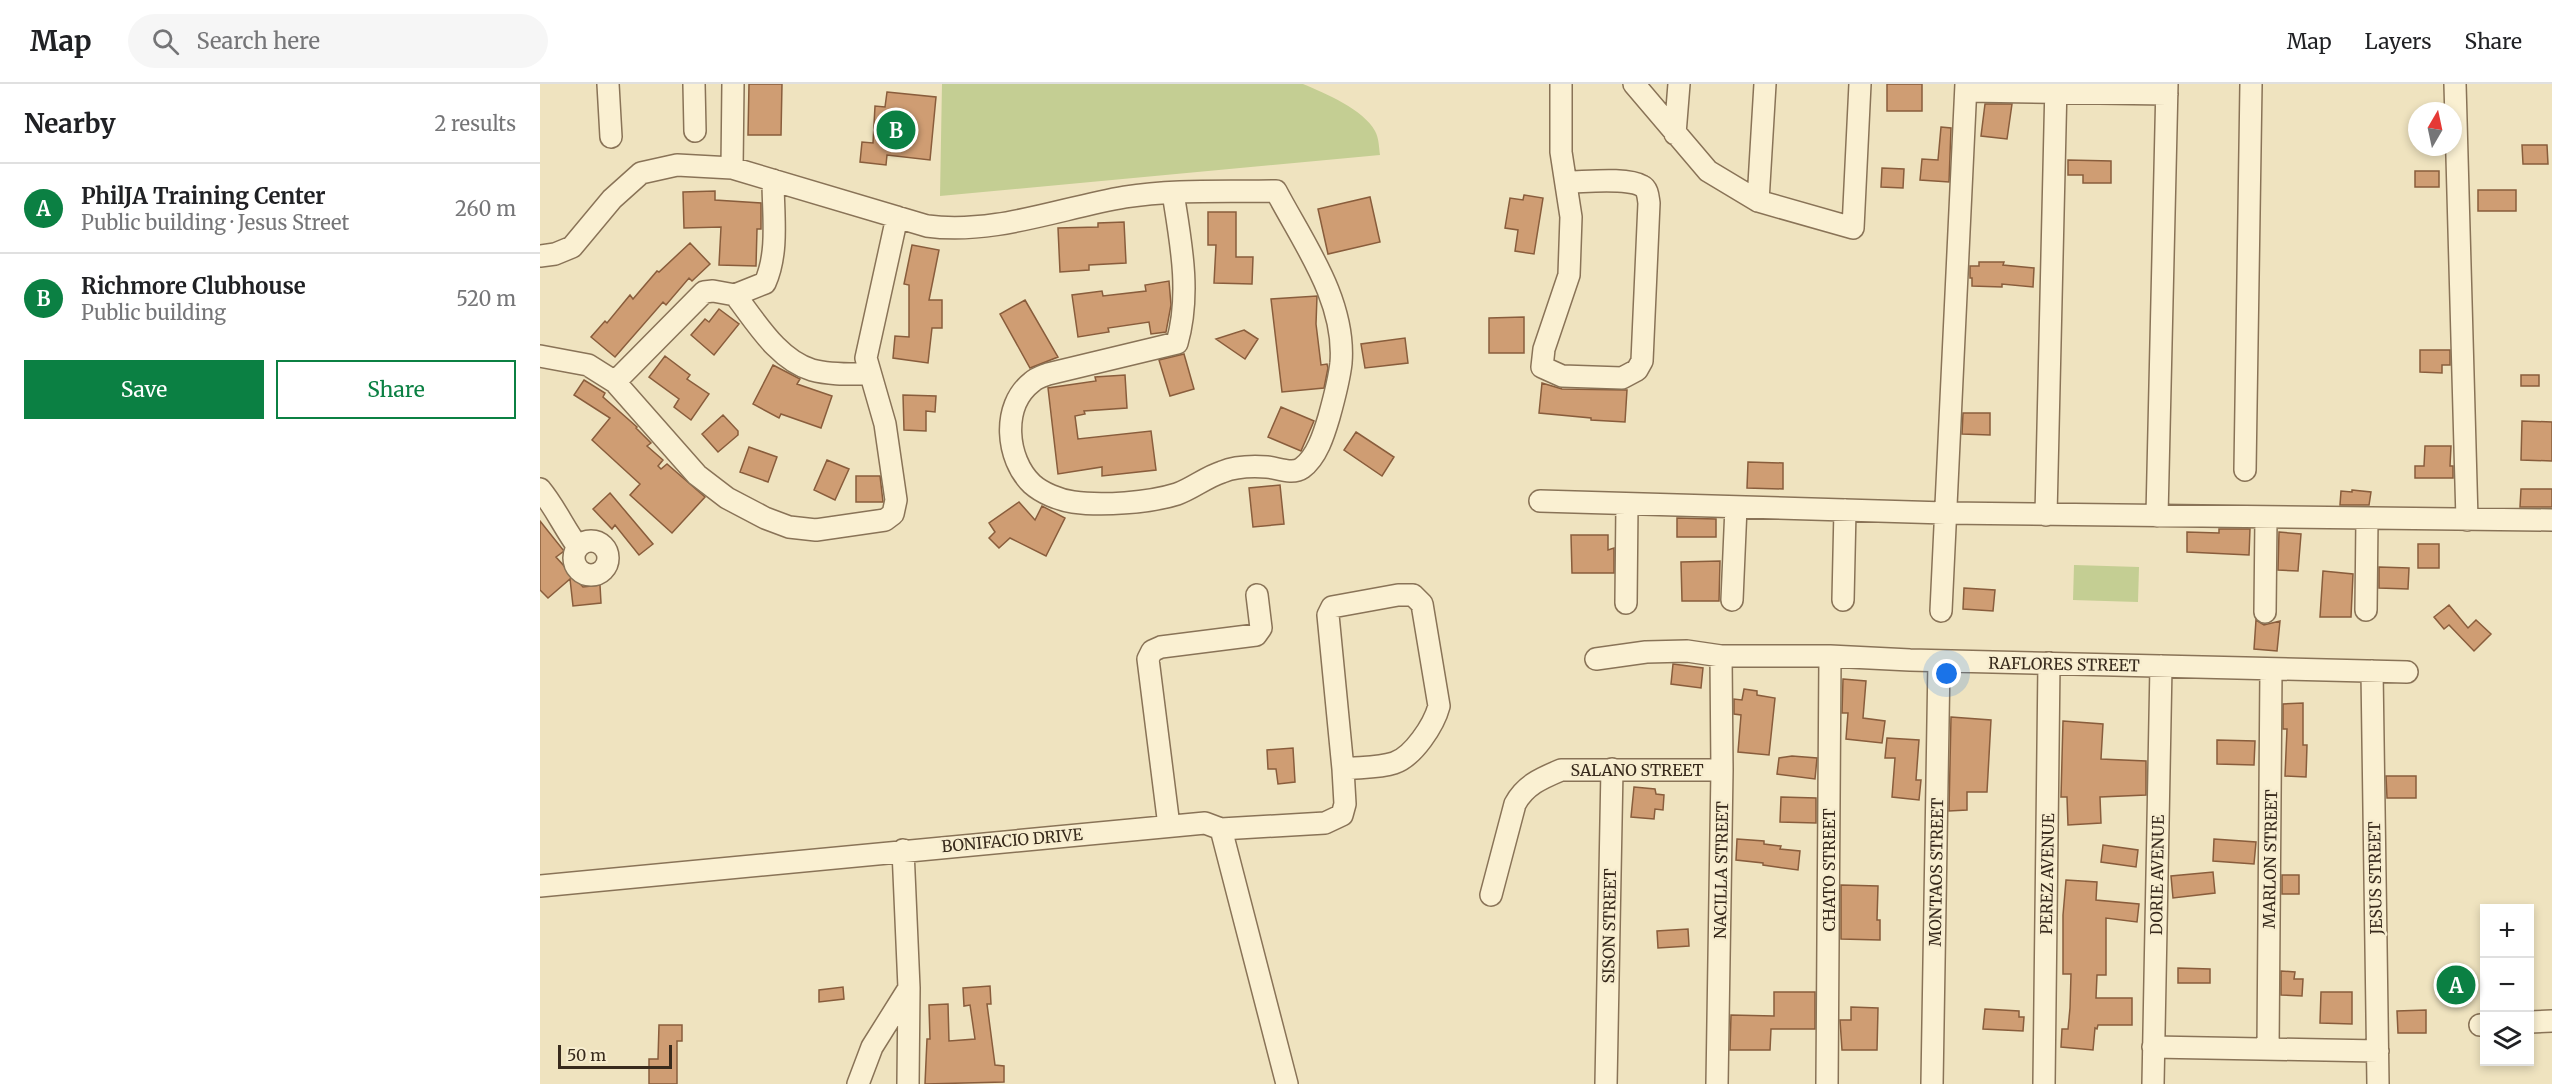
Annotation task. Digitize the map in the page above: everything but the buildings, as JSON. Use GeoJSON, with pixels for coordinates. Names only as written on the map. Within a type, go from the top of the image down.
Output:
{"type":"FeatureCollection","features":[{"type":"Feature","properties":{"kind":"street"},"geometry":{"type":"LineString","coordinates":[[608,84],[611,138]]}},
{"type":"Feature","properties":{"kind":"street"},"geometry":{"type":"LineString","coordinates":[[694,84],[695,130]]}},
{"type":"Feature","properties":{"kind":"street"},"geometry":{"type":"LineString","coordinates":[[732,168],[733,84]]}},
{"type":"Feature","properties":{"kind":"street"},"geometry":{"type":"LineString","coordinates":[[1561,84],[1561,152],[1571,217],[1569,275],[1544,349],[1542,367],[1562,376],[1622,378],[1637,370],[1642,361],[1649,202],[1646,189],[1642,185],[1622,182],[1567,182]]}},
{"type":"Feature","properties":{"kind":"street"},"geometry":{"type":"LineString","coordinates":[[1634,84],[1708,171],[1758,201],[1853,228],[1860,84]]}},
{"type":"Feature","properties":{"kind":"street"},"geometry":{"type":"LineString","coordinates":[[1675,134],[1679,84]]}},
{"type":"Feature","properties":{"kind":"street"},"geometry":{"type":"LineString","coordinates":[[1758,201],[1765,84]]}},
{"type":"Feature","properties":{"kind":"street"},"geometry":{"type":"LineString","coordinates":[[2245,470],[2251,84]]}},
{"type":"Feature","properties":{"kind":"street"},"geometry":{"type":"LineString","coordinates":[[2455,84],[2468,520]]}},
{"type":"Feature","properties":{"kind":"street"},"geometry":{"type":"LineString","coordinates":[[1941,610],[1966,87],[2167,89],[2157,516]]}},
{"type":"Feature","properties":{"kind":"street"},"geometry":{"type":"LineString","coordinates":[[2046,515],[2056,88]]}},
{"type":"Feature","properties":{"kind":"street"},"geometry":{"type":"LineString","coordinates":[[540,256],[573,247],[612,199],[641,173],[676,165],[732,168],[927,226],[974,228],[1129,197],[1173,194],[1276,192],[1323,279],[1334,306],[1341,362],[1335,396],[1324,434],[1311,458],[1300,469],[1289,471],[1267,467],[1222,471],[1177,494],[1132,501],[1074,502],[1058,498],[1032,484],[1013,454],[1011,416],[1020,396],[1032,381],[1048,374],[1177,343],[1184,313],[1183,258],[1173,194]]}},
{"type":"Feature","properties":{"kind":"street"},"geometry":{"type":"LineString","coordinates":[[615,382],[704,292],[714,291],[735,295],[765,283],[772,268],[774,254],[773,180]]}},
{"type":"Feature","properties":{"kind":"street"},"geometry":{"type":"LineString","coordinates":[[540,356],[588,365],[615,382],[697,475],[728,498],[765,518],[789,527],[816,530],[880,522],[889,518],[895,510],[896,500],[885,424],[866,358],[897,217]]}},
{"type":"Feature","properties":{"kind":"street"},"geometry":{"type":"LineString","coordinates":[[735,295],[784,356],[812,370],[869,374]]}},
{"type":"Feature","properties":{"kind":"street"},"geometry":{"type":"LineString","coordinates":[[540,489],[552,503],[578,547]]}},
{"type":"Feature","properties":{"kind":"street"},"geometry":{"type":"LineString","coordinates":[[1540,501],[2046,515],[2552,520]]}},
{"type":"Feature","properties":{"kind":"street"},"geometry":{"type":"LineString","coordinates":[[1626,603],[1627,504]]}},
{"type":"Feature","properties":{"kind":"street"},"geometry":{"type":"LineString","coordinates":[[1732,600],[1736,507]]}},
{"type":"Feature","properties":{"kind":"street"},"geometry":{"type":"LineString","coordinates":[[1843,600],[1845,510]]}},
{"type":"Feature","properties":{"kind":"street"},"geometry":{"type":"LineString","coordinates":[[2265,612],[2266,518]]}},
{"type":"Feature","properties":{"kind":"street"},"geometry":{"type":"LineString","coordinates":[[2366,610],[2367,519]]}},
{"type":"Feature","properties":{"kind":"street"},"geometry":{"type":"LineString","coordinates":[[1169,826],[1148,659],[1152,651],[1161,647],[1256,635],[1261,628],[1257,595]]}},
{"type":"Feature","properties":{"kind":"street"},"geometry":{"type":"LineString","coordinates":[[1398,595],[1413,595],[1422,604],[1439,706],[1435,721],[1416,747],[1395,763],[1343,769],[1328,615],[1332,607],[1398,595]]}},
{"type":"Feature","properties":{"kind":"street","name":"RAFLORES STREET"},"geometry":{"type":"LineString","coordinates":[[1596,659],[1646,652],[1687,651],[1721,656],[1830,656],[1940,661],[2407,672]]}},
{"type":"Feature","properties":{"kind":"street","name":"NACILLA STREET"},"geometry":{"type":"LineString","coordinates":[[1718,1084],[1721,656]]}},
{"type":"Feature","properties":{"kind":"street","name":"CHATO STREET"},"geometry":{"type":"LineString","coordinates":[[1827,1084],[1830,656]]}},
{"type":"Feature","properties":{"kind":"street","name":"MONTAOS STREET"},"geometry":{"type":"LineString","coordinates":[[1932,1084],[1940,661]]}},
{"type":"Feature","properties":{"kind":"street","name":"PEREZ AVENUE"},"geometry":{"type":"LineString","coordinates":[[2044,1084],[2049,663]]}},
{"type":"Feature","properties":{"kind":"street","name":"DORIE AVENUE"},"geometry":{"type":"LineString","coordinates":[[2153,1084],[2161,666]]}},
{"type":"Feature","properties":{"kind":"street","name":"MARLON STREET"},"geometry":{"type":"LineString","coordinates":[[2268,1049],[2271,669]]}},
{"type":"Feature","properties":{"kind":"street","name":"JESUS STREET"},"geometry":{"type":"LineString","coordinates":[[2372,671],[2378,1084]]}},
{"type":"Feature","properties":{"kind":"street","name":"BONIFACIO DRIVE"},"geometry":{"type":"LineString","coordinates":[[540,886],[1205,823],[1221,829],[1325,823],[1342,815],[1345,804],[1343,769]]}},
{"type":"Feature","properties":{"kind":"street","name":"SISON STREET"},"geometry":{"type":"LineString","coordinates":[[1606,1084],[1612,769]]}},
{"type":"Feature","properties":{"kind":"street","name":"SALANO STREET"},"geometry":{"type":"LineString","coordinates":[[1491,895],[1515,804],[1521,793],[1539,779],[1561,770],[1722,770]]}},
{"type":"Feature","properties":{"kind":"street"},"geometry":{"type":"LineString","coordinates":[[1221,829],[1287,1084]]}},
{"type":"Feature","properties":{"kind":"street"},"geometry":{"type":"LineString","coordinates":[[903,850],[909,987],[908,1084]]}},
{"type":"Feature","properties":{"kind":"street"},"geometry":{"type":"LineString","coordinates":[[858,1084],[872,1047],[909,987]]}},
{"type":"Feature","properties":{"kind":"street"},"geometry":{"type":"LineString","coordinates":[[2534,1022],[2552,1021]]}},
{"type":"Feature","properties":{"kind":"street"},"geometry":{"type":"LineString","coordinates":[[2153,1047],[2378,1051]]}},
{"type":"Feature","properties":{"kind":"green space"},"geometry":{"type":"Polygon","coordinates":[[[942,84],[1303,84],[1343,103],[1370,123],[1378,140],[1380,155],[940,196],[942,84]]]}},
{"type":"Feature","properties":{"kind":"green space"},"geometry":{"type":"Polygon","coordinates":[[[2074,565],[2139,567],[2138,602],[2073,600],[2074,565]]]}},
{"type":"Feature","properties":{"kind":"place","name":"Richmore Clubhouse"},"geometry":{"type":"Point","coordinates":[896,130]}},
{"type":"Feature","properties":{"kind":"place","name":"PhilJA Training Center"},"geometry":{"type":"Point","coordinates":[2456,985]}}]}
